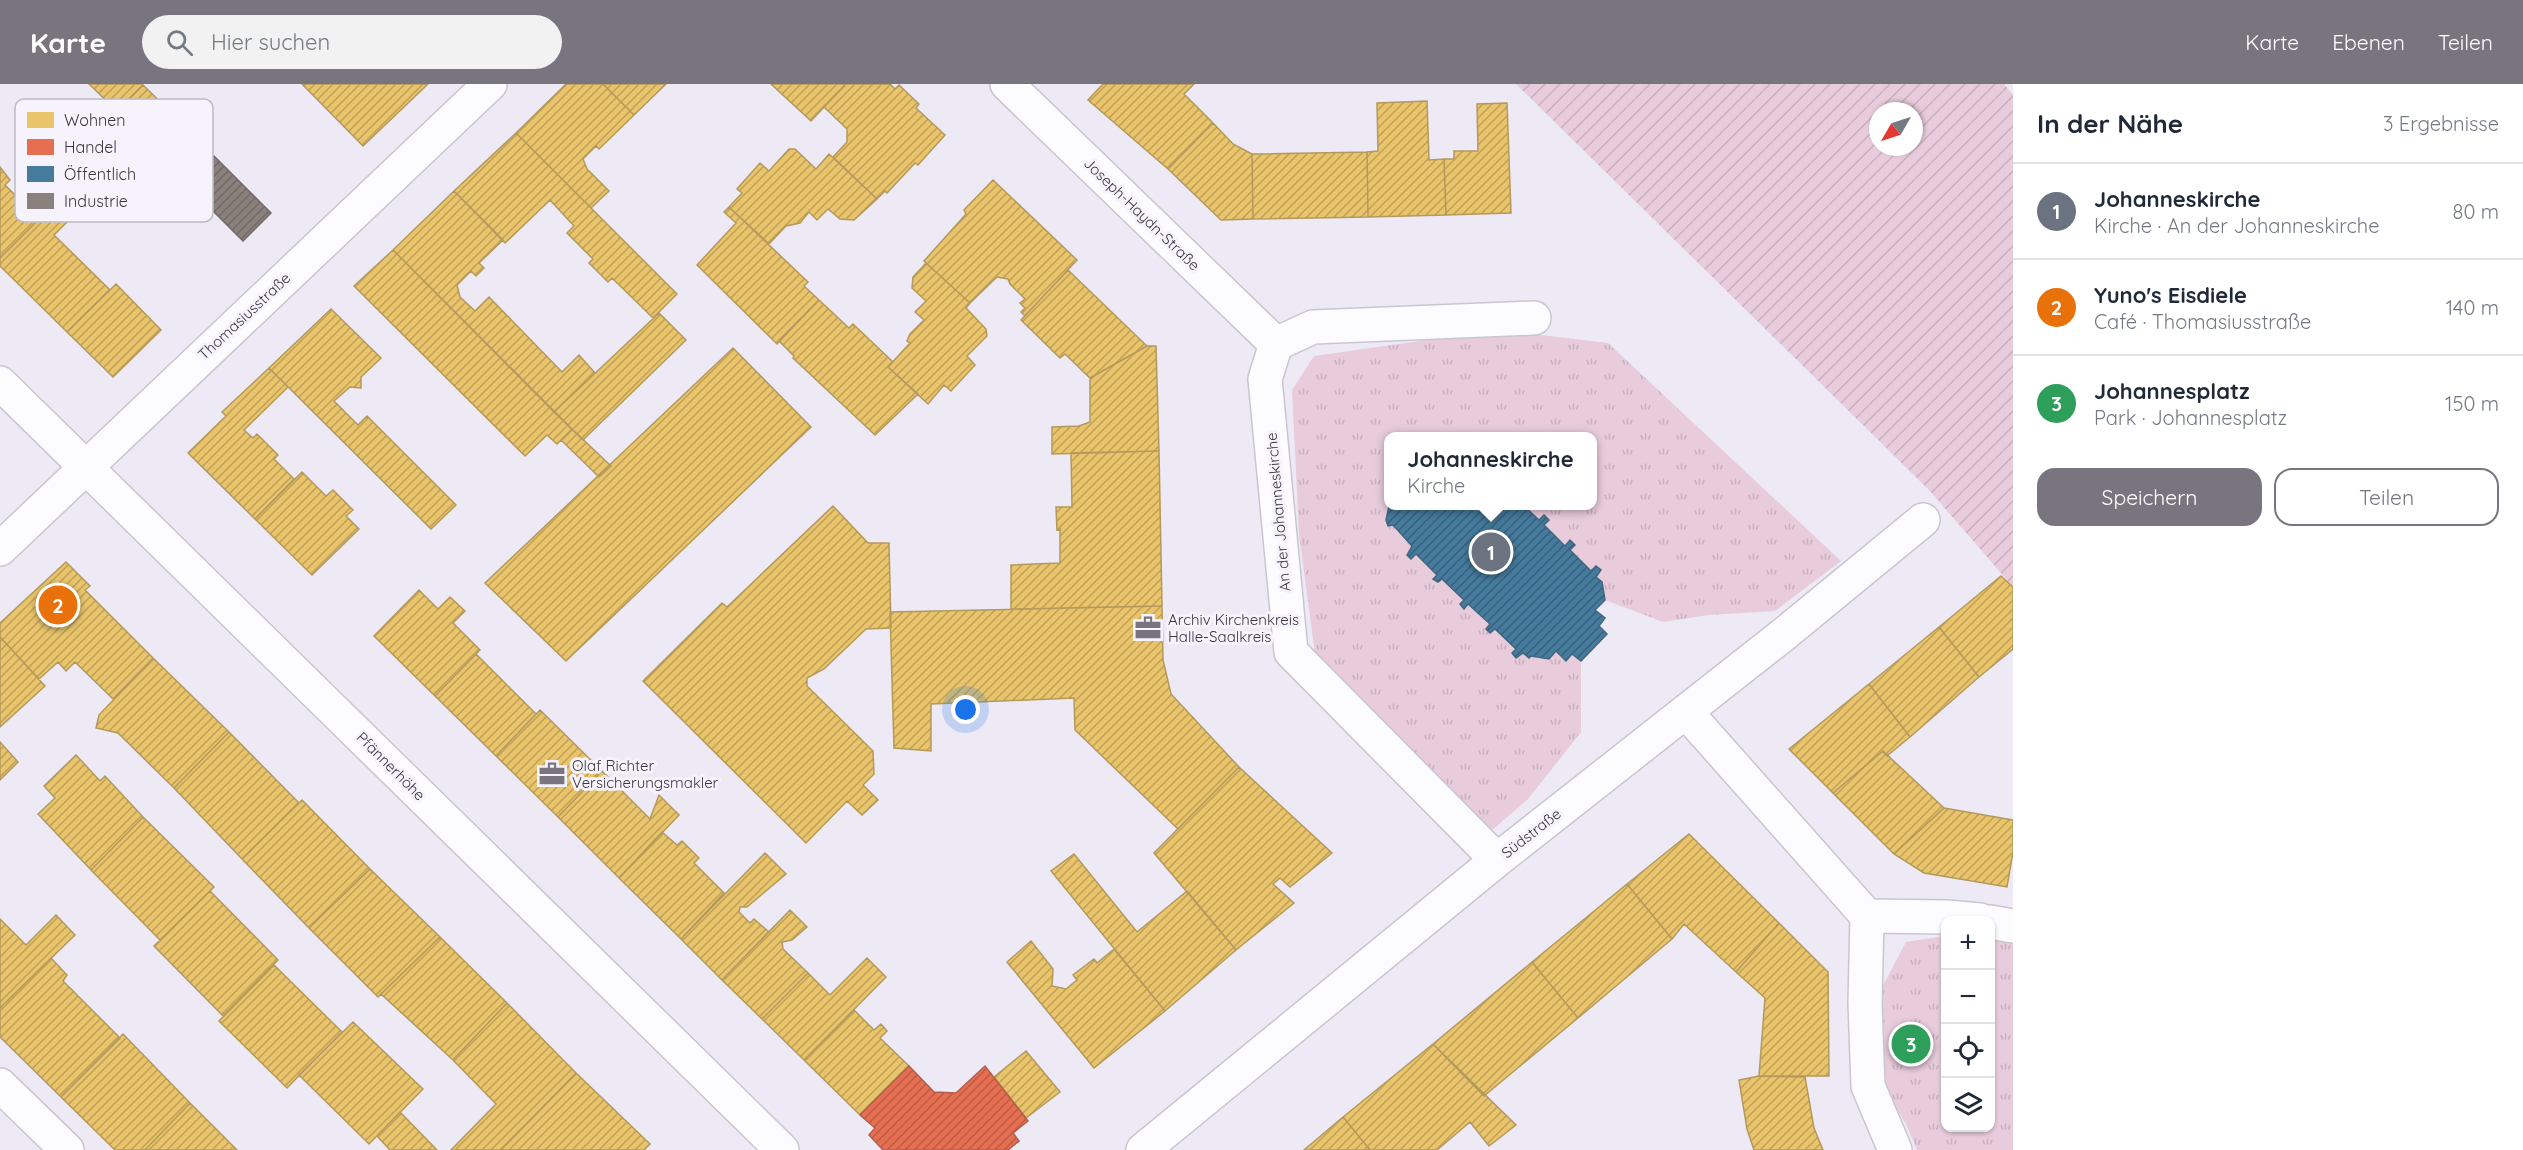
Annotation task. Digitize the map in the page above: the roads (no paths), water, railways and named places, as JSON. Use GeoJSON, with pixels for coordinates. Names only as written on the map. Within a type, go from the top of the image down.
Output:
{"type":"FeatureCollection","features":[{"type":"Feature","properties":{"kind":"street","name":"Thomasiusstraße"},"geometry":{"type":"LineString","coordinates":[[0,549],[490,84]]}},
{"type":"Feature","properties":{"kind":"street","name":"Joseph-Haydn-Straße"},"geometry":{"type":"LineString","coordinates":[[1008,84],[1276,344]]}},
{"type":"Feature","properties":{"kind":"street"},"geometry":{"type":"LineString","coordinates":[[1276,344],[1313,327],[1534,318]]}},
{"type":"Feature","properties":{"kind":"street","name":"An der Johanneskirche"},"geometry":{"type":"LineString","coordinates":[[1276,344],[1265,379],[1291,652],[1497,860]]}},
{"type":"Feature","properties":{"kind":"street","name":"Pfännerhöhe"},"geometry":{"type":"LineString","coordinates":[[0,383],[782,1150]]}},
{"type":"Feature","properties":{"kind":"street","name":"Südstraße"},"geometry":{"type":"LineString","coordinates":[[1143,1150],[1497,860],[1686,712],[1923,520]]}},
{"type":"Feature","properties":{"kind":"street"},"geometry":{"type":"LineString","coordinates":[[1686,712],[1867,916],[1864,1003],[1868,1086],[1895,1150]]}},
{"type":"Feature","properties":{"kind":"street"},"geometry":{"type":"LineString","coordinates":[[1867,916],[1941,917]]}},
{"type":"Feature","properties":{"kind":"street"},"geometry":{"type":"LineString","coordinates":[[1995,923],[2013,926]]}},
{"type":"Feature","properties":{"kind":"street"},"geometry":{"type":"LineString","coordinates":[[0,1085],[67,1150]]}},
{"type":"Feature","properties":{"kind":"place","name":"Johanneskirche"},"geometry":{"type":"Point","coordinates":[1491,552]}},
{"type":"Feature","properties":{"kind":"place","name":"Yuno's Eisdiele"},"geometry":{"type":"Point","coordinates":[58,605]}},
{"type":"Feature","properties":{"kind":"place","name":"Archiv Kirchenkreis Halle-Saalkreis"},"geometry":{"type":"Point","coordinates":[1148,628]}},
{"type":"Feature","properties":{"kind":"place","name":"Olaf Richter Versicherungsmakler"},"geometry":{"type":"Point","coordinates":[552,774]}},
{"type":"Feature","properties":{"kind":"place","name":"Johannesplatz"},"geometry":{"type":"Point","coordinates":[1911,1044]}}]}
